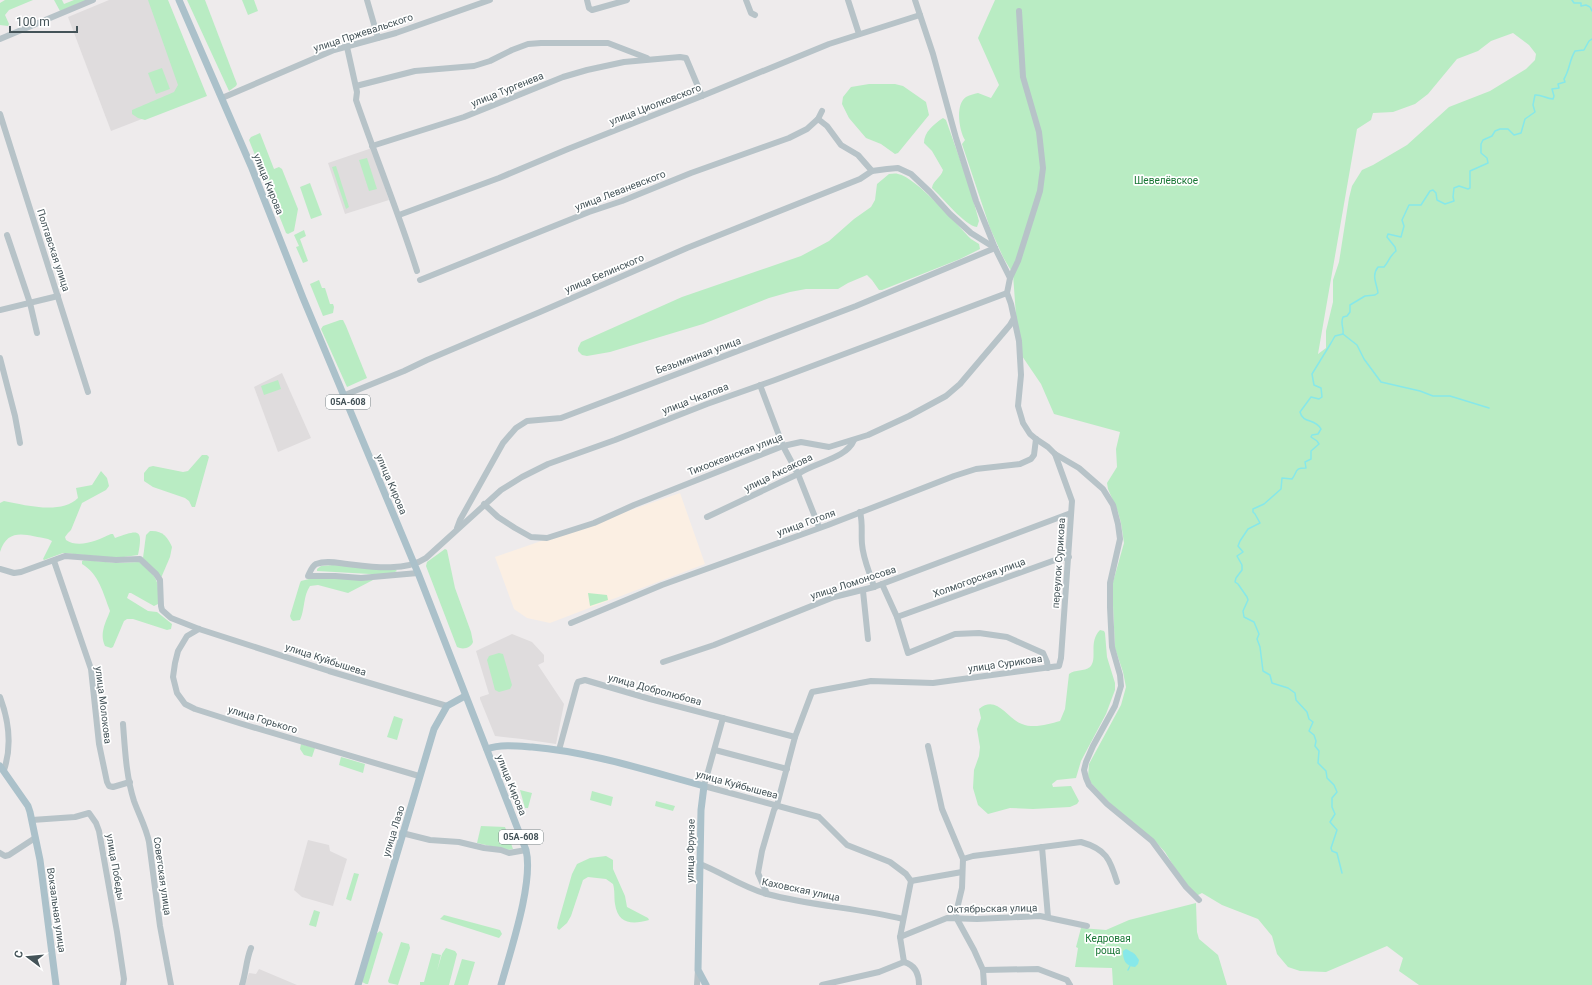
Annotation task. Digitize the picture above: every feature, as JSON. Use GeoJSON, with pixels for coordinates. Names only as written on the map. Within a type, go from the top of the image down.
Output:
{"type":"FeatureCollection","features":[{"type":"Feature","properties":{"kind":"main road","name":"улица Кирова"},"geometry":{"type":"LineString","coordinates":[[179,0],[222,98],[418,573],[526,850],[528,871],[524,896],[501,985]]}},
{"type":"Feature","properties":{"kind":"main road"},"geometry":{"type":"LineString","coordinates":[[447,706],[465,696]]}},
{"type":"Feature","properties":{"kind":"main road","name":"улица Лазо"},"geometry":{"type":"LineString","coordinates":[[358,985],[419,776],[434,729],[447,706]]}},
{"type":"Feature","properties":{"kind":"main road","name":"улица Куйбышева"},"geometry":{"type":"LineString","coordinates":[[487,750],[495,747],[522,746],[559,750],[647,770],[704,786]]}},
{"type":"Feature","properties":{"kind":"main road","name":"Вокзальная улица"},"geometry":{"type":"LineString","coordinates":[[2,768],[28,806],[32,820],[40,860],[56,985]]}},
{"type":"Feature","properties":{"kind":"main road","name":"улица Фрунзе"},"geometry":{"type":"LineString","coordinates":[[704,786],[701,810],[698,970],[706,985]]}},
{"type":"Feature","properties":{"kind":"street"},"geometry":{"type":"LineString","coordinates":[[0,39],[93,0]]}},
{"type":"Feature","properties":{"kind":"street"},"geometry":{"type":"LineString","coordinates":[[367,0],[378,38]]}},
{"type":"Feature","properties":{"kind":"street","name":"улица Пржевальского"},"geometry":{"type":"LineString","coordinates":[[222,98],[321,55],[378,38],[490,0]]}},
{"type":"Feature","properties":{"kind":"street"},"geometry":{"type":"LineString","coordinates":[[587,0],[589,8],[592,10],[627,0]]}},
{"type":"Feature","properties":{"kind":"street"},"geometry":{"type":"LineString","coordinates":[[746,0],[751,14],[755,15]]}},
{"type":"Feature","properties":{"kind":"street"},"geometry":{"type":"LineString","coordinates":[[848,0],[859,34]]}},
{"type":"Feature","properties":{"kind":"street"},"geometry":{"type":"LineString","coordinates":[[915,0],[933,54],[956,138],[976,202],[995,248],[1010,278]]}},
{"type":"Feature","properties":{"kind":"street"},"geometry":{"type":"LineString","coordinates":[[1019,11],[1023,77],[1039,132],[1043,168],[1040,191],[1018,261],[1010,278],[1007,293],[1018,330],[1020,353],[1019,412],[1025,428],[1036,439],[1055,454],[1079,468],[1103,489],[1113,505],[1120,539],[1110,583],[1110,607],[1112,647],[1120,675],[1121,686],[1115,706],[1093,746],[1084,770],[1089,785],[1107,804],[1152,841],[1186,886],[1199,900]]}},
{"type":"Feature","properties":{"kind":"street","name":"улица Циолковского"},"geometry":{"type":"LineString","coordinates":[[399,215],[499,178],[829,44],[920,15]]}},
{"type":"Feature","properties":{"kind":"street"},"geometry":{"type":"LineString","coordinates":[[356,86],[415,71],[474,66],[490,61],[502,54],[528,44],[608,43],[651,60]]}},
{"type":"Feature","properties":{"kind":"street"},"geometry":{"type":"LineString","coordinates":[[347,47],[356,86],[356,100],[399,215],[417,271]]}},
{"type":"Feature","properties":{"kind":"street","name":"улица Тургенева"},"geometry":{"type":"LineString","coordinates":[[372,146],[464,117],[563,77],[611,64],[680,57],[686,58],[702,96]]}},
{"type":"Feature","properties":{"kind":"street","name":"улица Леваневского"},"geometry":{"type":"LineString","coordinates":[[420,280],[589,212],[789,138],[807,129],[818,118],[822,111]]}},
{"type":"Feature","properties":{"kind":"street","name":"Полтавская улица"},"geometry":{"type":"LineString","coordinates":[[0,114],[88,392]]}},
{"type":"Feature","properties":{"kind":"street"},"geometry":{"type":"LineString","coordinates":[[818,118],[827,126],[841,145],[858,156],[872,171],[898,168],[911,174],[950,214],[972,233],[995,248]]}},
{"type":"Feature","properties":{"kind":"street"},"geometry":{"type":"LineString","coordinates":[[0,141],[7,138]]}},
{"type":"Feature","properties":{"kind":"street","name":"улица Белинского"},"geometry":{"type":"LineString","coordinates":[[345,395],[404,372],[427,360],[687,248],[860,179],[872,171]]}},
{"type":"Feature","properties":{"kind":"street"},"geometry":{"type":"LineString","coordinates":[[7,235],[30,303],[37,333]]}},
{"type":"Feature","properties":{"kind":"street","name":"Безымянная улица"},"geometry":{"type":"LineString","coordinates":[[457,531],[460,520],[503,443],[516,428],[524,423],[531,420],[561,418],[856,306],[995,248]]}},
{"type":"Feature","properties":{"kind":"street","name":"улица Чкалова"},"geometry":{"type":"LineString","coordinates":[[414,565],[426,558],[457,531],[484,504],[511,483],[548,464],[1007,293]]}},
{"type":"Feature","properties":{"kind":"street"},"geometry":{"type":"LineString","coordinates":[[0,310],[58,296]]}},
{"type":"Feature","properties":{"kind":"street","name":"Тихоокеанская улица"},"geometry":{"type":"LineString","coordinates":[[484,504],[498,517],[515,528],[535,538],[547,538],[594,523],[634,505],[783,446],[800,442],[829,447],[854,440],[909,416],[951,393],[971,372],[1010,325],[1014,318]]}},
{"type":"Feature","properties":{"kind":"street"},"geometry":{"type":"LineString","coordinates":[[0,358],[15,416],[20,443]]}},
{"type":"Feature","properties":{"kind":"street"},"geometry":{"type":"LineString","coordinates":[[760,385],[783,446],[798,474],[819,527]]}},
{"type":"Feature","properties":{"kind":"street","name":"улица Гоголя"},"geometry":{"type":"LineString","coordinates":[[571,623],[662,586],[967,471],[1024,462],[1034,455],[1036,439]]}},
{"type":"Feature","properties":{"kind":"street","name":"улица Аксакова"},"geometry":{"type":"LineString","coordinates":[[707,517],[798,474],[811,466],[837,456],[848,449],[854,440]]}},
{"type":"Feature","properties":{"kind":"street","name":"переулок Сурикова"},"geometry":{"type":"LineString","coordinates":[[1048,668],[1059,666],[1061,658],[1071,513],[1071,497],[1055,454]]}},
{"type":"Feature","properties":{"kind":"street"},"geometry":{"type":"LineString","coordinates":[[860,512],[862,523],[862,548],[874,587]]}},
{"type":"Feature","properties":{"kind":"street","name":"улица Ломоносова"},"geometry":{"type":"LineString","coordinates":[[663,662],[714,645],[834,597],[863,591],[1071,513]]}},
{"type":"Feature","properties":{"kind":"street","name":"улица Куйбышева"},"geometry":{"type":"LineString","coordinates":[[0,569],[14,573],[69,555],[116,560],[140,559],[156,574],[160,580],[162,610],[171,618],[199,629],[377,686],[447,706]]}},
{"type":"Feature","properties":{"kind":"street","name":"Холмогорская улица"},"geometry":{"type":"LineString","coordinates":[[897,617],[1058,559],[1069,557]]}},
{"type":"Feature","properties":{"kind":"street","name":"улица Молокова"},"geometry":{"type":"LineString","coordinates":[[54,561],[91,669],[99,744],[107,782],[109,786],[113,786],[130,782]]}},
{"type":"Feature","properties":{"kind":"street"},"geometry":{"type":"LineString","coordinates":[[414,565],[395,567],[332,562],[318,563],[312,567],[308,576],[361,578],[418,573]]}},
{"type":"Feature","properties":{"kind":"street"},"geometry":{"type":"LineString","coordinates":[[882,584],[897,617]]}},
{"type":"Feature","properties":{"kind":"street"},"geometry":{"type":"LineString","coordinates":[[863,591],[868,639]]}},
{"type":"Feature","properties":{"kind":"street","name":"улица Сурикова"},"geometry":{"type":"LineString","coordinates":[[795,737],[810,695],[816,690],[871,681],[933,683],[1048,668],[1048,662],[1042,654],[1007,638],[978,633],[955,634],[908,653],[897,617]]}},
{"type":"Feature","properties":{"kind":"street","name":"улица Горького"},"geometry":{"type":"LineString","coordinates":[[199,629],[187,636],[178,652],[175,663],[173,677],[177,693],[185,704],[195,709],[419,776]]}},
{"type":"Feature","properties":{"kind":"street","name":"улица Добролюбова"},"geometry":{"type":"LineString","coordinates":[[559,750],[575,689],[578,682],[582,680],[795,737]]}},
{"type":"Feature","properties":{"kind":"street"},"geometry":{"type":"LineString","coordinates":[[0,697],[10,744],[8,759],[2,768]]}},
{"type":"Feature","properties":{"kind":"street","name":"улица Фрунзе"},"geometry":{"type":"LineString","coordinates":[[704,786],[723,718]]}},
{"type":"Feature","properties":{"kind":"street","name":"Советская улица"},"geometry":{"type":"LineString","coordinates":[[123,724],[125,751],[130,782],[134,800],[147,832],[149,842],[160,926],[171,985]]}},
{"type":"Feature","properties":{"kind":"street"},"geometry":{"type":"LineString","coordinates":[[767,894],[758,873],[768,831],[777,805],[795,737]]}},
{"type":"Feature","properties":{"kind":"street"},"geometry":{"type":"LineString","coordinates":[[928,746],[942,809],[963,859],[962,888],[956,913],[957,919],[983,970],[984,985]]}},
{"type":"Feature","properties":{"kind":"street"},"geometry":{"type":"LineString","coordinates":[[715,750],[787,769]]}},
{"type":"Feature","properties":{"kind":"street","name":"улица Куйбышева"},"geometry":{"type":"LineString","coordinates":[[704,786],[821,818],[847,845],[890,862],[906,874],[911,881]]}},
{"type":"Feature","properties":{"kind":"street","name":"улица Победы"},"geometry":{"type":"LineString","coordinates":[[32,820],[75,817],[89,813],[96,823],[99,831],[117,932],[124,983]]}},
{"type":"Feature","properties":{"kind":"street"},"geometry":{"type":"LineString","coordinates":[[402,833],[438,841],[459,842],[484,848],[501,850],[509,853],[526,850]]}},
{"type":"Feature","properties":{"kind":"street"},"geometry":{"type":"LineString","coordinates":[[0,853],[5,856],[9,855],[35,838]]}},
{"type":"Feature","properties":{"kind":"street"},"geometry":{"type":"LineString","coordinates":[[963,859],[973,856],[1081,842],[1094,846],[1106,855],[1112,866],[1117,882]]}},
{"type":"Feature","properties":{"kind":"street"},"geometry":{"type":"LineString","coordinates":[[1042,847],[1048,917]]}},
{"type":"Feature","properties":{"kind":"street","name":"Каховская улица"},"geometry":{"type":"LineString","coordinates":[[700,864],[767,894],[801,902],[880,913],[903,919]]}},
{"type":"Feature","properties":{"kind":"street"},"geometry":{"type":"LineString","coordinates":[[904,962],[900,937],[911,881],[962,872]]}},
{"type":"Feature","properties":{"kind":"street","name":"Октябрьская улица"},"geometry":{"type":"LineString","coordinates":[[900,937],[944,918],[1048,917],[1087,926]]}},
{"type":"Feature","properties":{"kind":"street"},"geometry":{"type":"LineString","coordinates":[[242,985],[247,969],[247,957],[251,948]]}},
{"type":"Feature","properties":{"kind":"street"},"geometry":{"type":"LineString","coordinates":[[822,985],[879,972],[904,962],[913,966],[916,970],[920,985]]}},
{"type":"Feature","properties":{"kind":"street"},"geometry":{"type":"LineString","coordinates":[[983,970],[1038,969],[1067,980],[1070,985]]}},
{"type":"Feature","properties":{"kind":"street"},"geometry":{"type":"LineString","coordinates":[[697,985],[698,970]]}},
{"type":"Feature","properties":{"kind":"shaded area"},"geometry":{"type":"Polygon","coordinates":[[[109,0],[157,0],[196,98],[111,131],[68,17],[109,0]]]}},
{"type":"Feature","properties":{"kind":"shaded area"},"geometry":{"type":"Polygon","coordinates":[[[372,148],[389,200],[345,214],[328,163],[372,148]]]}},
{"type":"Feature","properties":{"kind":"shaded area"},"geometry":{"type":"Polygon","coordinates":[[[282,373],[311,438],[278,452],[254,387],[282,373]]]}},
{"type":"Feature","properties":{"kind":"shaded area"},"geometry":{"type":"Polygon","coordinates":[[[680,493],[705,564],[550,623],[527,618],[514,609],[495,557],[680,493]]]}},
{"type":"Feature","properties":{"kind":"shaded area"},"geometry":{"type":"Polygon","coordinates":[[[512,634],[532,642],[544,655],[544,662],[538,665],[564,704],[556,744],[495,736],[480,699],[480,697],[489,694],[476,651],[512,634]]]}},
{"type":"Feature","properties":{"kind":"shaded area"},"geometry":{"type":"Polygon","coordinates":[[[308,840],[329,845],[330,851],[347,859],[333,906],[302,897],[294,890],[308,840]]]}},
{"type":"Feature","properties":{"kind":"shaded area"},"geometry":{"type":"Polygon","coordinates":[[[259,969],[297,985],[245,985],[249,973],[256,974],[259,969]]]}},
{"type":"Feature","properties":{"kind":"green space"},"geometry":{"type":"Polygon","coordinates":[[[5,0],[33,0],[9,10],[5,15],[9,24],[8,26],[0,25],[0,3],[5,0]]]}},
{"type":"Feature","properties":{"kind":"green space"},"geometry":{"type":"Polygon","coordinates":[[[54,0],[62,0],[64,4],[74,0],[88,0],[60,11],[54,0]]]}},
{"type":"Feature","properties":{"kind":"green space"},"geometry":{"type":"Polygon","coordinates":[[[148,0],[168,0],[207,96],[145,120],[132,114],[132,110],[174,92],[178,85],[148,0]]]}},
{"type":"Feature","properties":{"kind":"green space"},"geometry":{"type":"Polygon","coordinates":[[[187,0],[205,0],[237,84],[229,91],[187,0]]]}},
{"type":"Feature","properties":{"kind":"green space"},"geometry":{"type":"Polygon","coordinates":[[[242,0],[254,0],[258,11],[248,15],[242,0]]]}},
{"type":"Feature","properties":{"kind":"green space","name":"Шевелёвское"},"geometry":{"type":"Polygon","coordinates":[[[995,0],[1592,0],[1592,985],[1419,985],[1399,971],[1403,958],[1387,946],[1326,972],[1300,971],[1288,967],[1277,954],[1272,936],[1258,919],[1222,905],[1202,893],[1196,896],[1178,873],[1165,852],[1155,841],[1117,811],[1091,783],[1088,777],[1089,764],[1121,705],[1126,687],[1115,648],[1113,606],[1113,582],[1124,543],[1118,512],[1107,483],[1117,467],[1116,449],[1120,432],[1054,414],[1041,384],[1022,356],[1016,316],[1013,274],[1003,257],[990,228],[962,144],[965,140],[961,130],[959,111],[963,100],[967,96],[978,93],[991,98],[999,85],[978,38],[995,0]],[[1513,33],[1491,41],[1478,51],[1457,59],[1428,94],[1415,104],[1393,112],[1373,113],[1371,120],[1357,129],[1318,354],[1326,348],[1326,331],[1333,302],[1333,280],[1339,262],[1349,198],[1352,186],[1362,170],[1407,145],[1449,107],[1490,91],[1526,69],[1535,60],[1536,54],[1529,45],[1513,33]]]}},
{"type":"Feature","properties":{"kind":"green space"},"geometry":{"type":"Polygon","coordinates":[[[162,68],[170,89],[156,94],[148,73],[162,68]]]}},
{"type":"Feature","properties":{"kind":"green space"},"geometry":{"type":"Polygon","coordinates":[[[869,84],[895,84],[903,86],[926,102],[929,115],[898,153],[895,154],[881,144],[866,138],[849,118],[842,104],[843,97],[851,87],[869,84]]]}},
{"type":"Feature","properties":{"kind":"green space"},"geometry":{"type":"Polygon","coordinates":[[[943,118],[946,120],[969,185],[979,221],[977,227],[966,222],[960,217],[932,188],[943,170],[932,151],[924,143],[924,139],[930,129],[943,118]]]}},
{"type":"Feature","properties":{"kind":"green space"},"geometry":{"type":"Polygon","coordinates":[[[260,133],[274,169],[279,167],[282,169],[298,209],[294,231],[288,234],[286,233],[249,140],[251,137],[260,133]]]}},
{"type":"Feature","properties":{"kind":"green space"},"geometry":{"type":"Polygon","coordinates":[[[367,158],[377,189],[369,191],[359,160],[367,158]]]}},
{"type":"Feature","properties":{"kind":"green space"},"geometry":{"type":"Polygon","coordinates":[[[336,166],[349,207],[346,209],[332,167],[336,166]]]}},
{"type":"Feature","properties":{"kind":"green space"},"geometry":{"type":"Polygon","coordinates":[[[889,174],[898,174],[915,183],[936,202],[971,239],[979,244],[980,249],[960,259],[882,290],[879,290],[867,275],[838,289],[806,289],[769,298],[703,324],[610,352],[587,356],[582,355],[578,351],[581,342],[682,297],[801,256],[829,241],[854,219],[871,207],[875,200],[877,184],[889,174]]]}},
{"type":"Feature","properties":{"kind":"green space"},"geometry":{"type":"Polygon","coordinates":[[[310,183],[322,215],[311,219],[300,187],[310,183]]]}},
{"type":"Feature","properties":{"kind":"green space"},"geometry":{"type":"Polygon","coordinates":[[[304,230],[306,236],[300,239],[308,261],[303,263],[296,247],[299,246],[294,235],[304,230]]]}},
{"type":"Feature","properties":{"kind":"green space"},"geometry":{"type":"Polygon","coordinates":[[[319,280],[322,288],[325,288],[330,304],[333,304],[334,307],[333,313],[323,316],[310,284],[319,280]]]}},
{"type":"Feature","properties":{"kind":"green space"},"geometry":{"type":"Polygon","coordinates":[[[343,320],[346,326],[367,378],[347,387],[321,329],[323,326],[343,320]]]}},
{"type":"Feature","properties":{"kind":"green space"},"geometry":{"type":"Polygon","coordinates":[[[278,380],[281,389],[264,395],[261,386],[278,380]]]}},
{"type":"Feature","properties":{"kind":"green space"},"geometry":{"type":"Polygon","coordinates":[[[202,455],[207,455],[209,457],[195,507],[192,507],[189,501],[185,498],[153,487],[144,481],[144,473],[149,467],[153,466],[183,472],[188,471],[202,455]]]}},
{"type":"Feature","properties":{"kind":"green space"},"geometry":{"type":"Polygon","coordinates":[[[101,471],[107,478],[109,486],[106,490],[82,503],[71,530],[65,537],[66,540],[71,543],[83,544],[111,534],[113,534],[115,538],[130,533],[138,533],[140,540],[138,555],[117,558],[63,553],[44,560],[43,559],[52,541],[26,535],[13,536],[8,539],[0,552],[0,503],[4,501],[42,507],[62,506],[71,503],[78,498],[76,488],[92,485],[101,471]]]}},
{"type":"Feature","properties":{"kind":"green space"},"geometry":{"type":"Polygon","coordinates":[[[150,531],[158,532],[164,535],[169,540],[172,547],[170,557],[161,578],[143,558],[146,535],[150,531]]]}},
{"type":"Feature","properties":{"kind":"green space"},"geometry":{"type":"Polygon","coordinates":[[[445,549],[447,550],[455,588],[471,632],[473,642],[466,648],[457,647],[426,566],[427,562],[445,549]]]}},
{"type":"Feature","properties":{"kind":"green space"},"geometry":{"type":"Polygon","coordinates":[[[82,561],[117,563],[139,562],[154,576],[156,580],[158,589],[158,604],[154,606],[131,593],[129,593],[127,598],[148,611],[157,612],[172,624],[171,629],[167,630],[133,619],[127,619],[124,621],[113,647],[111,648],[105,646],[103,641],[103,632],[110,611],[103,591],[93,573],[82,564],[82,561]]]}},
{"type":"Feature","properties":{"kind":"green space"},"geometry":{"type":"Polygon","coordinates":[[[333,565],[395,569],[397,571],[388,575],[317,571],[317,569],[321,566],[333,565]]]}},
{"type":"Feature","properties":{"kind":"green space"},"geometry":{"type":"Polygon","coordinates":[[[313,578],[373,580],[348,593],[318,585],[310,586],[306,594],[300,620],[293,621],[290,616],[300,583],[301,581],[313,578]]]}},
{"type":"Feature","properties":{"kind":"green space"},"geometry":{"type":"Polygon","coordinates":[[[588,593],[607,595],[608,600],[590,606],[588,593]]]}},
{"type":"Feature","properties":{"kind":"green space"},"geometry":{"type":"Polygon","coordinates":[[[1100,630],[1104,631],[1105,633],[1107,657],[1115,683],[1115,690],[1106,714],[1081,761],[1076,778],[1057,780],[1052,784],[1053,787],[1071,786],[1079,801],[1077,804],[1070,807],[1033,809],[1010,808],[988,814],[978,805],[973,788],[974,770],[979,756],[980,747],[977,729],[981,718],[979,709],[985,705],[991,704],[1002,709],[1022,724],[1031,726],[1041,726],[1060,721],[1065,709],[1069,674],[1085,670],[1090,667],[1093,660],[1094,640],[1100,630]]]}},
{"type":"Feature","properties":{"kind":"green space"},"geometry":{"type":"Polygon","coordinates":[[[499,653],[503,654],[512,685],[510,689],[499,692],[495,690],[487,660],[489,656],[499,653]]]}},
{"type":"Feature","properties":{"kind":"green space"},"geometry":{"type":"Polygon","coordinates":[[[394,716],[403,719],[397,740],[387,737],[394,716]]]}},
{"type":"Feature","properties":{"kind":"green space"},"geometry":{"type":"Polygon","coordinates":[[[301,744],[315,748],[312,757],[304,755],[300,749],[301,744]]]}},
{"type":"Feature","properties":{"kind":"green space"},"geometry":{"type":"Polygon","coordinates":[[[341,757],[365,764],[363,773],[339,765],[341,757]]]}},
{"type":"Feature","properties":{"kind":"green space"},"geometry":{"type":"Polygon","coordinates":[[[520,790],[532,793],[528,808],[525,808],[520,790]]]}},
{"type":"Feature","properties":{"kind":"green space"},"geometry":{"type":"Polygon","coordinates":[[[592,791],[613,797],[611,806],[590,800],[592,791]]]}},
{"type":"Feature","properties":{"kind":"green space"},"geometry":{"type":"Polygon","coordinates":[[[656,801],[675,806],[673,811],[655,806],[656,801]]]}},
{"type":"Feature","properties":{"kind":"green space"},"geometry":{"type":"Polygon","coordinates":[[[481,826],[505,827],[513,849],[508,850],[477,843],[481,826]]]}},
{"type":"Feature","properties":{"kind":"green space"},"geometry":{"type":"Polygon","coordinates":[[[606,856],[613,860],[613,869],[625,896],[627,907],[648,918],[649,920],[643,922],[632,922],[623,919],[619,916],[615,904],[613,884],[606,879],[588,877],[583,880],[571,916],[567,923],[559,930],[557,928],[558,923],[572,874],[577,864],[590,858],[606,856]]]}},
{"type":"Feature","properties":{"kind":"green space"},"geometry":{"type":"Polygon","coordinates":[[[354,873],[359,874],[351,901],[346,899],[354,873]]]}},
{"type":"Feature","properties":{"kind":"green space","name":"Кедровая роща"},"geometry":{"type":"Polygon","coordinates":[[[1196,903],[1197,932],[1199,939],[1218,955],[1227,985],[1113,985],[1112,968],[1075,967],[1078,948],[1076,947],[1081,928],[1106,930],[1129,920],[1196,903]]]}},
{"type":"Feature","properties":{"kind":"green space"},"geometry":{"type":"Polygon","coordinates":[[[314,910],[320,912],[316,927],[309,925],[314,910]]]}},
{"type":"Feature","properties":{"kind":"green space"},"geometry":{"type":"Polygon","coordinates":[[[444,915],[500,930],[502,934],[499,938],[440,919],[444,915]]]}},
{"type":"Feature","properties":{"kind":"green space"},"geometry":{"type":"Polygon","coordinates":[[[380,931],[383,934],[368,984],[366,984],[362,982],[376,934],[380,931]]]}},
{"type":"Feature","properties":{"kind":"green space"},"geometry":{"type":"Polygon","coordinates":[[[401,942],[409,944],[410,948],[398,985],[389,983],[388,981],[401,942]]]}},
{"type":"Feature","properties":{"kind":"green space"},"geometry":{"type":"Polygon","coordinates":[[[446,948],[455,951],[457,954],[449,985],[420,985],[420,982],[424,982],[432,953],[441,955],[437,971],[442,954],[446,948]]]}},
{"type":"Feature","properties":{"kind":"green space"},"geometry":{"type":"Polygon","coordinates":[[[462,959],[475,962],[468,985],[454,985],[462,959]]]}},
{"type":"Feature","properties":{"kind":"water"},"geometry":{"type":"Polygon","coordinates":[[[1126,949],[1134,953],[1139,960],[1135,967],[1125,962],[1123,951],[1126,949]]]}},
{"type":"Feature","properties":{"kind":"waterway"},"geometry":{"type":"LineString","coordinates":[[1572,0],[1574,3],[1581,3],[1581,6],[1586,5],[1590,7],[1592,11]]}},
{"type":"Feature","properties":{"kind":"waterway"},"geometry":{"type":"LineString","coordinates":[[1342,873],[1337,853],[1332,851],[1331,848],[1337,830],[1330,822],[1335,814],[1332,807],[1332,798],[1337,792],[1334,785],[1327,778],[1326,771],[1318,763],[1319,751],[1315,746],[1316,741],[1314,735],[1309,731],[1313,722],[1309,719],[1307,712],[1296,700],[1295,693],[1288,688],[1272,683],[1270,675],[1263,671],[1260,647],[1257,639],[1259,634],[1254,622],[1244,617],[1243,611],[1248,600],[1238,584],[1235,582],[1242,570],[1242,565],[1237,556],[1243,552],[1238,546],[1248,529],[1260,523],[1253,512],[1253,509],[1264,504],[1281,489],[1282,478],[1292,479],[1298,469],[1306,468],[1305,462],[1311,459],[1311,451],[1319,444],[1311,437],[1312,435],[1318,434],[1321,429],[1316,423],[1306,420],[1300,412],[1311,397],[1319,399],[1322,397],[1321,388],[1314,385],[1312,374],[1335,336],[1343,334],[1342,319],[1350,312],[1350,305],[1365,296],[1375,295],[1378,293],[1375,280],[1376,270],[1378,267],[1384,267],[1396,251],[1395,247],[1387,237],[1388,234],[1401,237],[1404,226],[1402,220],[1409,205],[1421,205],[1430,191],[1433,190],[1436,193],[1437,200],[1445,204],[1454,201],[1454,188],[1459,186],[1468,189],[1470,188],[1470,171],[1488,163],[1487,158],[1481,153],[1481,144],[1483,140],[1492,136],[1495,131],[1500,129],[1508,129],[1514,135],[1521,133],[1525,119],[1535,112],[1533,105],[1535,95],[1553,99],[1554,96],[1552,89],[1559,88],[1558,84],[1565,82],[1564,79],[1575,51],[1584,50],[1589,41],[1592,39]]}},
{"type":"Feature","properties":{"kind":"waterway"},"geometry":{"type":"LineString","coordinates":[[1343,334],[1357,345],[1364,359],[1381,382],[1420,391],[1433,396],[1450,396],[1489,408]]}},
{"type":"Feature","properties":{"kind":"waterway"},"geometry":{"type":"LineString","coordinates":[[1128,970],[1130,966]]}}]}
